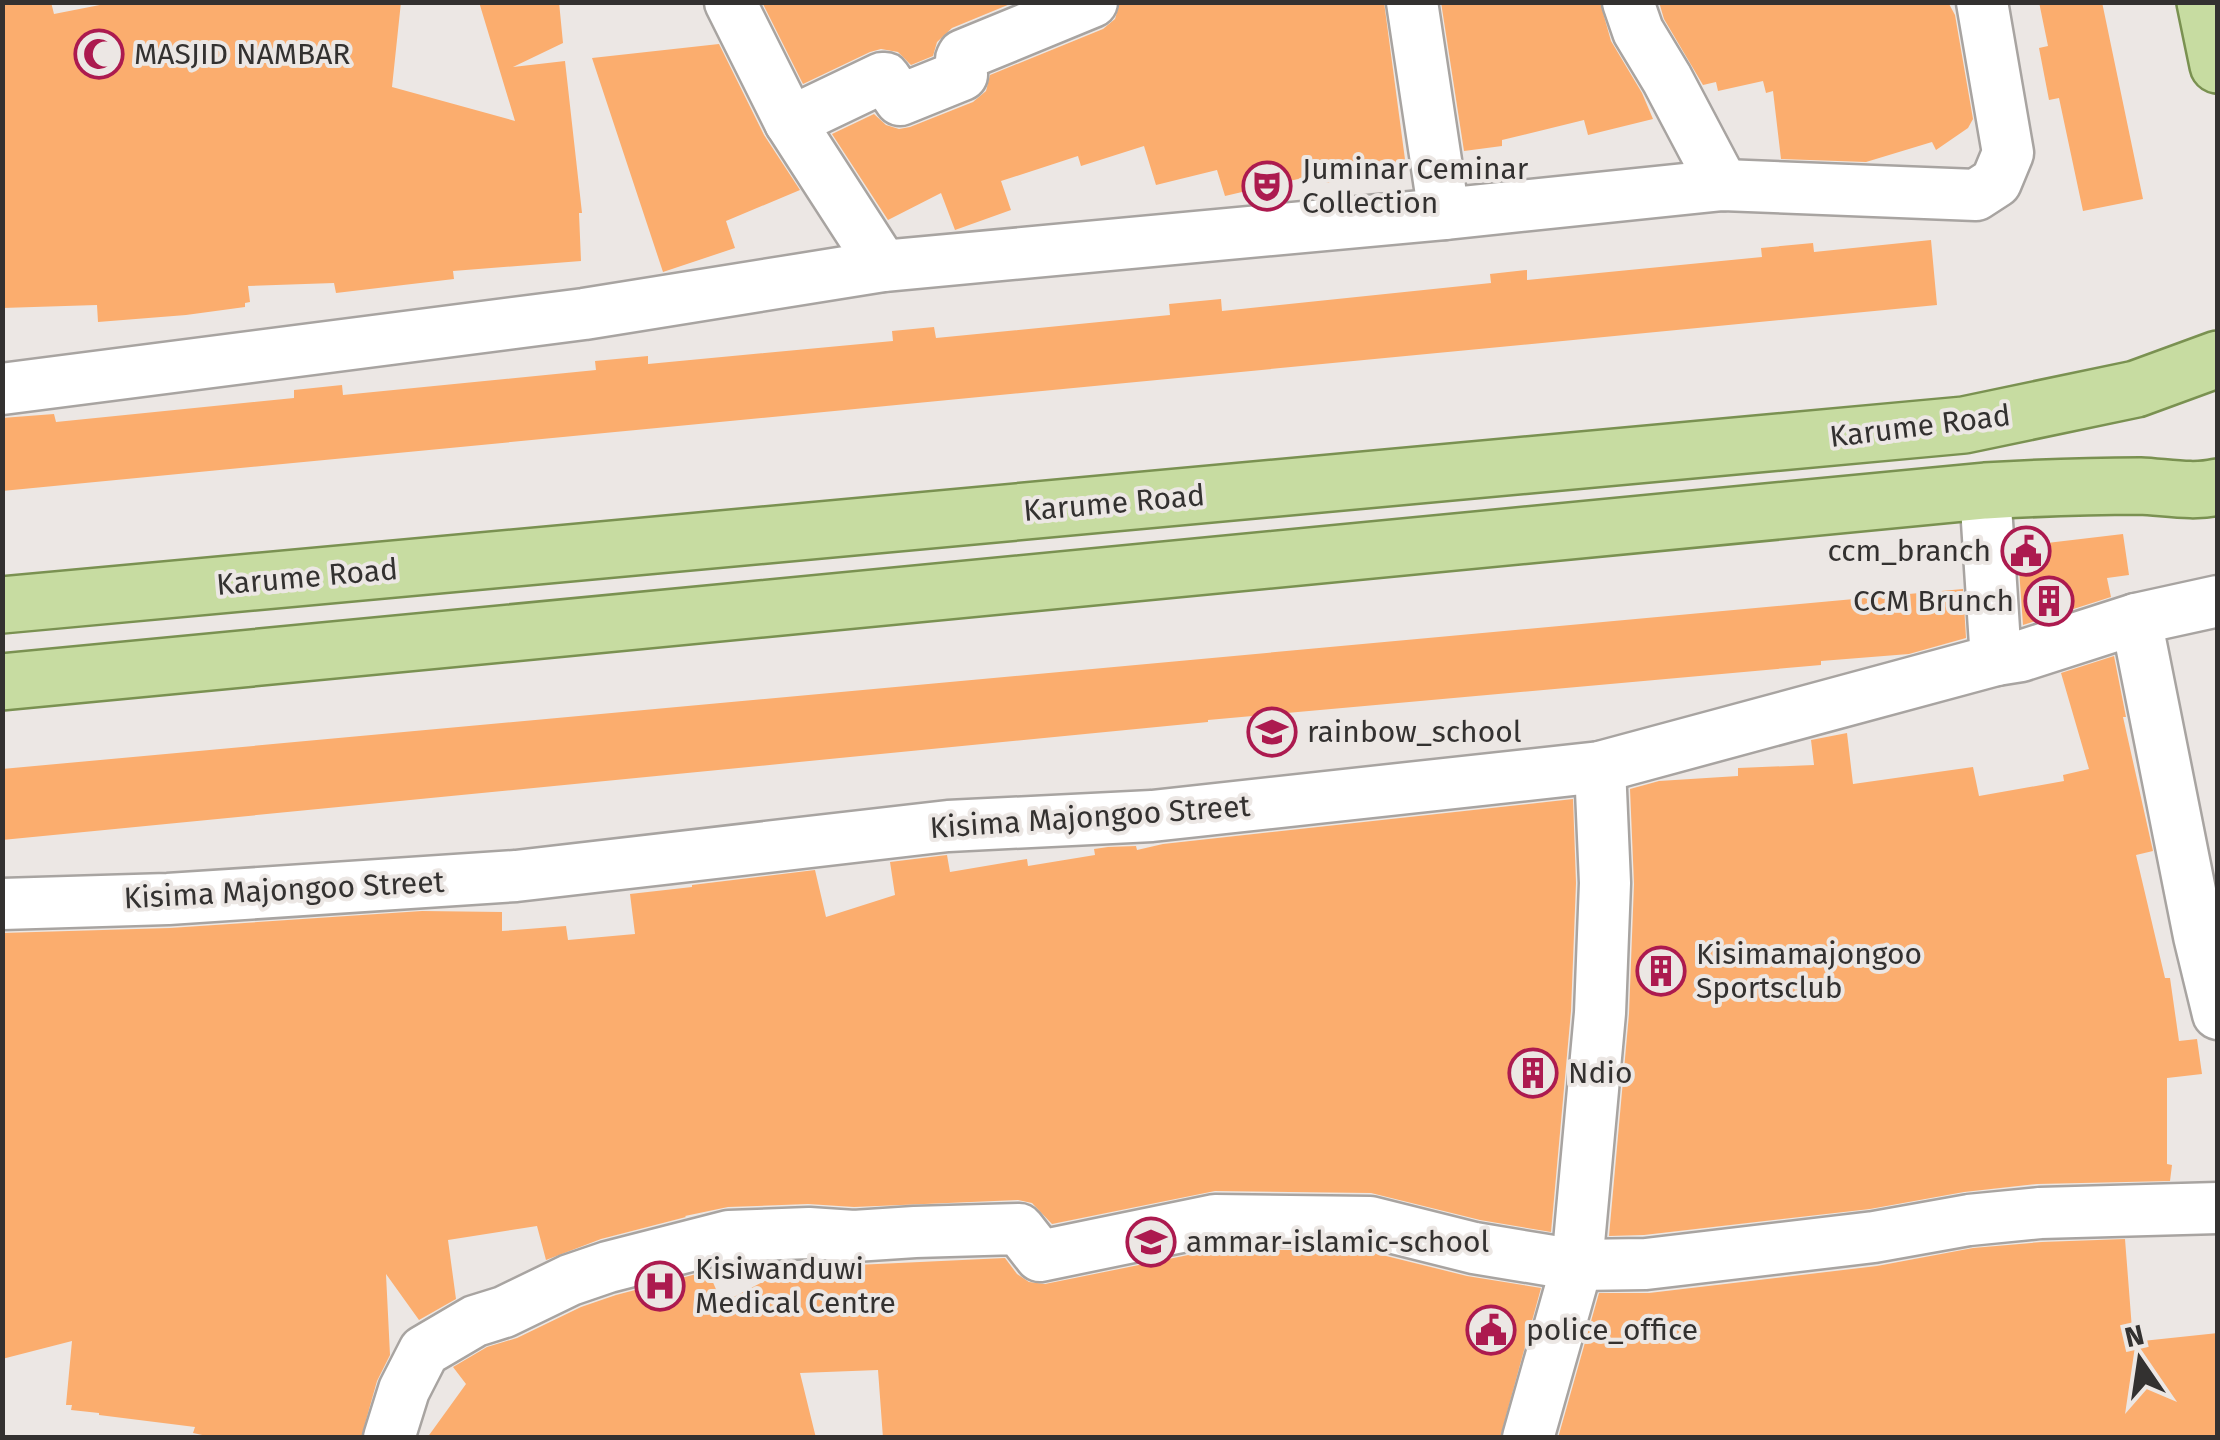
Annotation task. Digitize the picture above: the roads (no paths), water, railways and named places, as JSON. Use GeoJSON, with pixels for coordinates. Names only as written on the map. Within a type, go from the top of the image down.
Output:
{"type":"FeatureCollection","features":[{"type":"Feature","properties":{"kind":"main road"},"geometry":{"type":"LineString","coordinates":[[2205,2],[2218,65]]}},
{"type":"Feature","properties":{"kind":"main road","name":"Karume Road"},"geometry":{"type":"LineString","coordinates":[[2,604],[1964,426],[2136,390],[2218,359]]}},
{"type":"Feature","properties":{"kind":"main road"},"geometry":{"type":"LineString","coordinates":[[2,682],[1985,491],[2061,486],[2218,488]]}},
{"type":"Feature","properties":{"kind":"street"},"geometry":{"type":"LineString","coordinates":[[730,2],[790,122],[883,266]]}},
{"type":"Feature","properties":{"kind":"street"},"geometry":{"type":"LineString","coordinates":[[790,122],[882,78],[900,100],[962,75],[963,55],[1092,2]]}},
{"type":"Feature","properties":{"kind":"street"},"geometry":{"type":"LineString","coordinates":[[1412,2],[1444,214]]}},
{"type":"Feature","properties":{"kind":"street"},"geometry":{"type":"LineString","coordinates":[[1628,2],[1638,31],[1723,184]]}},
{"type":"Feature","properties":{"kind":"street"},"geometry":{"type":"LineString","coordinates":[[2,389],[584,314],[883,266],[1723,184],[1976,196],[1996,182],[2008,153],[1982,2]]}},
{"type":"Feature","properties":{"kind":"street"},"geometry":{"type":"LineString","coordinates":[[1985,491],[1996,660]]}},
{"type":"Feature","properties":{"kind":"street","name":"Kisima Majongoo Street"},"geometry":{"type":"LineString","coordinates":[[2,904],[168,899],[516,876],[948,826],[1152,816],[1600,767],[2021,656],[2136,619],[2218,601]]}},
{"type":"Feature","properties":{"kind":"street"},"geometry":{"type":"LineString","coordinates":[[2136,619],[2198,936],[2218,1014]]}},
{"type":"Feature","properties":{"kind":"street"},"geometry":{"type":"LineString","coordinates":[[1528,1438],[1577,1264],[1600,1013],[1605,883],[1600,767]]}},
{"type":"Feature","properties":{"kind":"street"},"geometry":{"type":"LineString","coordinates":[[389,1438],[404,1390],[424,1351],[475,1321],[504,1312],[570,1280],[729,1236],[854,1236],[1019,1229],[1040,1256],[1214,1220],[1370,1222],[1474,1248],[1577,1264],[1646,1264],[1874,1237],[1969,1220],[2218,1208]]}},
{"type":"Feature","properties":{"kind":"place","name":"MASJID NAMBAR"},"geometry":{"type":"Point","coordinates":[99,54]}},
{"type":"Feature","properties":{"kind":"place","name":"Juminar Ceminar Collection"},"geometry":{"type":"Point","coordinates":[1267,186]}},
{"type":"Feature","properties":{"kind":"place","name":"ccm_branch"},"geometry":{"type":"Point","coordinates":[2026,551]}},
{"type":"Feature","properties":{"kind":"place","name":"CCM Brunch"},"geometry":{"type":"Point","coordinates":[2049,601]}},
{"type":"Feature","properties":{"kind":"place","name":"rainbow_school"},"geometry":{"type":"Point","coordinates":[1272,732]}},
{"type":"Feature","properties":{"kind":"place","name":"Kisimamajongoo Sportsclub"},"geometry":{"type":"Point","coordinates":[1661,971]}},
{"type":"Feature","properties":{"kind":"place","name":"Ndio"},"geometry":{"type":"Point","coordinates":[1533,1073]}},
{"type":"Feature","properties":{"kind":"place","name":"ammar-islamic-school"},"geometry":{"type":"Point","coordinates":[1151,1242]}},
{"type":"Feature","properties":{"kind":"place","name":"Kisiwanduwi Medical Centre"},"geometry":{"type":"Point","coordinates":[660,1286]}},
{"type":"Feature","properties":{"kind":"place","name":"police_office"},"geometry":{"type":"Point","coordinates":[1491,1330]}}]}
